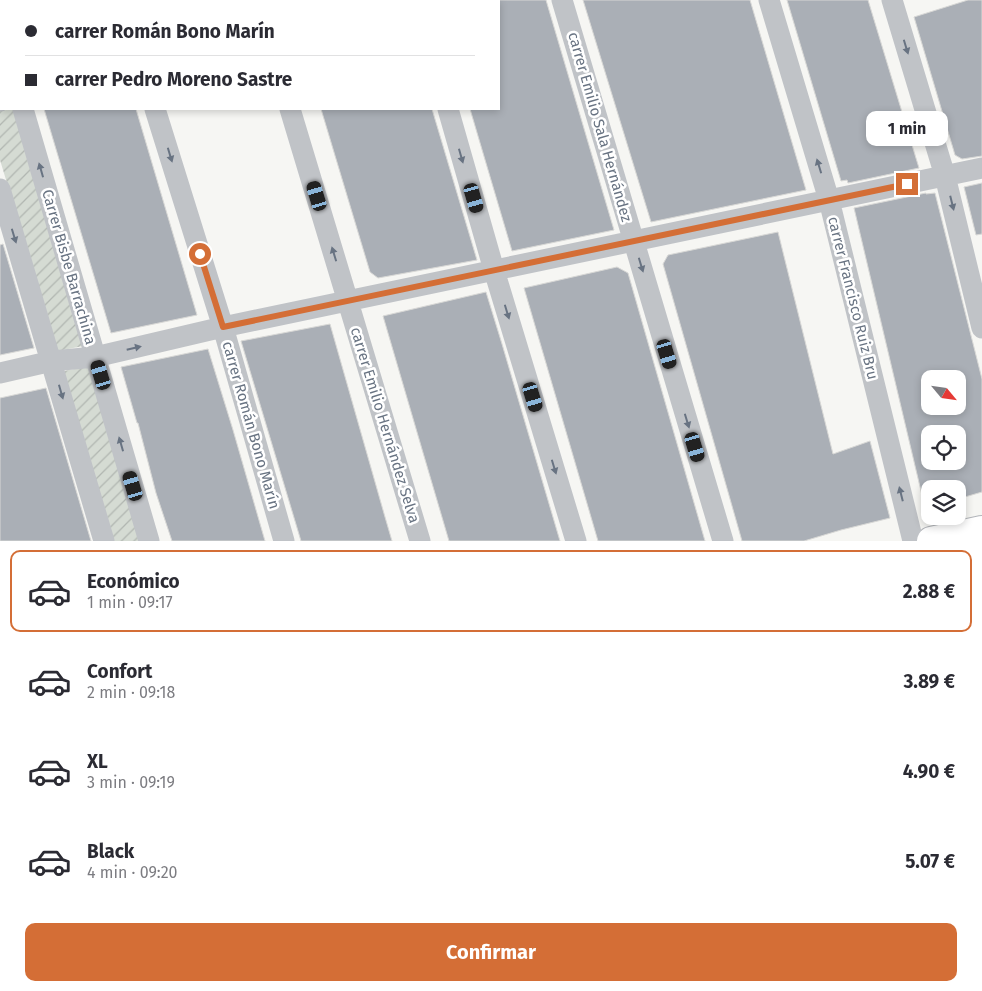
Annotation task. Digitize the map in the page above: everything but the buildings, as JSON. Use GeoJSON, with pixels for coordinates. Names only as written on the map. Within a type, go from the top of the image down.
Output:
{"type":"FeatureCollection","features":[{"type":"Feature","properties":{"kind":"main road"},"geometry":{"type":"LineString","coordinates":[[931,541],[982,530]]}},
{"type":"Feature","properties":{"kind":"street","name":"carrer Emilio Sala Hernández"},"geometry":{"type":"LineString","coordinates":[[562,0],[723,541]]}},
{"type":"Feature","properties":{"kind":"street","name":"carrer Francisco Ruiz Bru"},"geometry":{"type":"LineString","coordinates":[[768,0],[829,200],[913,541]]}},
{"type":"Feature","properties":{"kind":"street"},"geometry":{"type":"LineString","coordinates":[[892,0],[945,176],[982,328]]}},
{"type":"Feature","properties":{"kind":"street","name":"Carrer Bisbe Barrachina"},"geometry":{"type":"LineString","coordinates":[[23,110],[150,541]]}},
{"type":"Feature","properties":{"kind":"street","name":"carrer Román Bono Marín"},"geometry":{"type":"LineString","coordinates":[[155,110],[223,327],[284,541]]}},
{"type":"Feature","properties":{"kind":"street","name":"carrer Emilio Hernández Selva"},"geometry":{"type":"LineString","coordinates":[[290,110],[420,541]]}},
{"type":"Feature","properties":{"kind":"street"},"geometry":{"type":"LineString","coordinates":[[448,110],[494,270],[576,541]]}},
{"type":"Feature","properties":{"kind":"street"},"geometry":{"type":"LineString","coordinates":[[0,373],[52,361],[95,356],[223,327],[982,168]]}},
{"type":"Feature","properties":{"kind":"street"},"geometry":{"type":"LineString","coordinates":[[0,190],[104,541]]}},
{"type":"Feature","properties":{"kind":"shaded area"},"geometry":{"type":"Polygon","coordinates":[[[0,110],[14,110],[83,346],[58,351],[0,160],[0,110]]]}},
{"type":"Feature","properties":{"kind":"shaded area"},"geometry":{"type":"Polygon","coordinates":[[[90,366],[140,541],[113,541],[64,371],[90,366]]]}},
{"type":"Feature","properties":{"kind":"route"},"geometry":{"type":"LineString","coordinates":[[200,254],[223,327],[907,184]]}}]}
